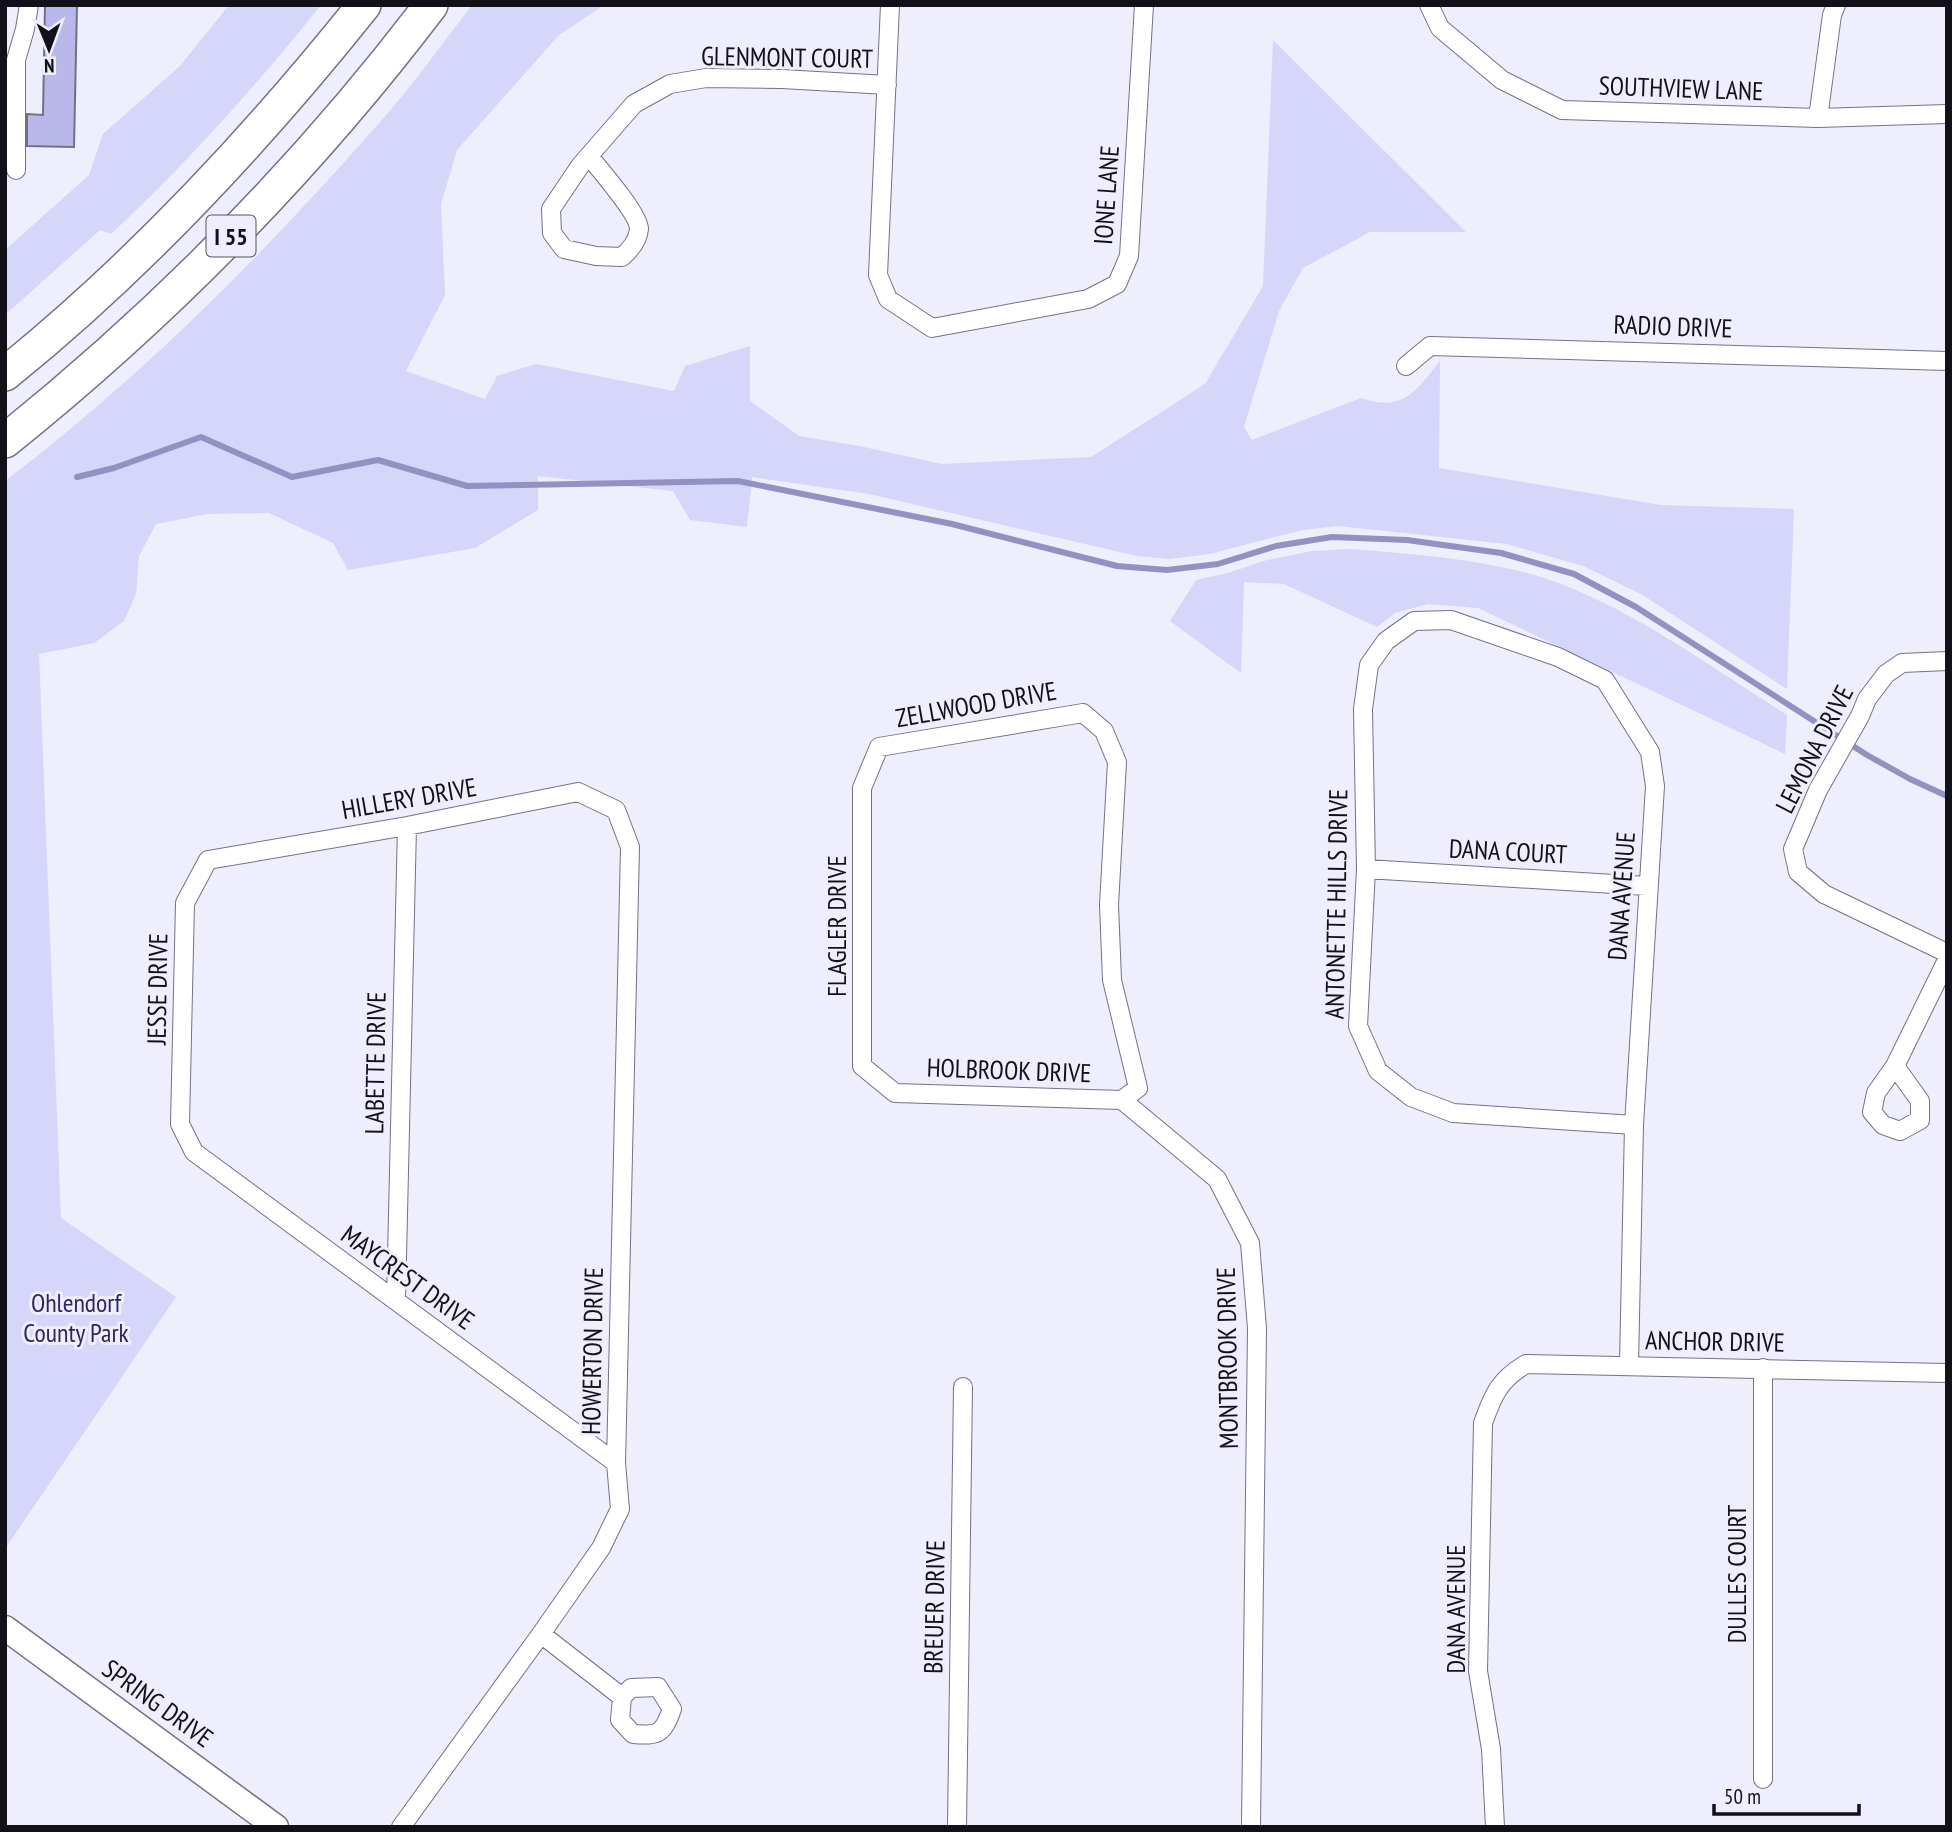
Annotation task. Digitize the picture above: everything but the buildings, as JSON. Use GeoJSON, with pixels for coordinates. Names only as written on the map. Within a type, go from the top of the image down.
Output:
{"type":"FeatureCollection","features":[{"type":"Feature","properties":{"kind":"highway","name":"I 55"},"geometry":{"type":"LineString","coordinates":[[5,374],[105,287],[182,212],[256,134],[364,5]]}},
{"type":"Feature","properties":{"kind":"highway","name":"I 55"},"geometry":{"type":"LineString","coordinates":[[5,441],[123,341],[201,267],[350,106],[431,5]]}},
{"type":"Feature","properties":{"kind":"street"},"geometry":{"type":"LineString","coordinates":[[16,170],[16,60],[29,5]]}},
{"type":"Feature","properties":{"kind":"street"},"geometry":{"type":"LineString","coordinates":[[887,85],[890,5]]}},
{"type":"Feature","properties":{"kind":"street","name":"IONE LANE"},"geometry":{"type":"LineString","coordinates":[[887,85],[878,275],[888,299],[932,328],[1087,299],[1118,284],[1129,256],[1144,5]]}},
{"type":"Feature","properties":{"kind":"street","name":"SOUTHVIEW LANE"},"geometry":{"type":"LineString","coordinates":[[1429,5],[1440,28],[1502,80],[1562,110],[1818,118],[1947,114]]}},
{"type":"Feature","properties":{"kind":"street"},"geometry":{"type":"LineString","coordinates":[[1818,118],[1832,15],[1836,5]]}},
{"type":"Feature","properties":{"kind":"street","name":"GLENMONT COURT"},"geometry":{"type":"LineString","coordinates":[[589,156],[636,216],[639,229],[633,247],[622,257],[596,256],[564,249],[552,233],[551,209],[580,166],[634,104],[670,84],[706,78],[887,85]]}},
{"type":"Feature","properties":{"kind":"street","name":"RADIO DRIVE"},"geometry":{"type":"LineString","coordinates":[[1406,366],[1430,346],[1947,361]]}},
{"type":"Feature","properties":{"kind":"street","name":"DANA AVENUE"},"geometry":{"type":"LineString","coordinates":[[1386,641],[1414,621],[1451,620],[1559,657],[1605,680],[1650,752],[1655,786],[1634,1125],[1629,1366]]}},
{"type":"Feature","properties":{"kind":"street","name":"ANTONETTE HILLS DRIVE"},"geometry":{"type":"LineString","coordinates":[[1386,641],[1369,665],[1363,709],[1366,869],[1358,1026],[1378,1071],[1411,1097],[1453,1113],[1634,1125]]}},
{"type":"Feature","properties":{"kind":"street","name":"LEMONA DRIVE"},"geometry":{"type":"LineString","coordinates":[[1947,662],[1902,663],[1885,674],[1867,699],[1818,790],[1793,849],[1798,872],[1824,894],[1947,953]]}},
{"type":"Feature","properties":{"kind":"street","name":"ZELLWOOD DRIVE"},"geometry":{"type":"LineString","coordinates":[[879,747],[1083,713],[1104,732],[1117,762],[1109,905],[1112,980],[1138,1088],[1122,1100]]}},
{"type":"Feature","properties":{"kind":"street","name":"FLAGLER DRIVE"},"geometry":{"type":"LineString","coordinates":[[879,747],[862,788],[862,1066],[895,1093]]}},
{"type":"Feature","properties":{"kind":"street","name":"HILLERY DRIVE"},"geometry":{"type":"LineString","coordinates":[[208,860],[407,826],[578,792],[616,810]]}},
{"type":"Feature","properties":{"kind":"street","name":"HOWERTON DRIVE"},"geometry":{"type":"LineString","coordinates":[[401,1827],[601,1548],[620,1509],[616,1463],[630,848],[616,810]]}},
{"type":"Feature","properties":{"kind":"street","name":"LABETTE DRIVE"},"geometry":{"type":"LineString","coordinates":[[396,1301],[407,826]]}},
{"type":"Feature","properties":{"kind":"street","name":"JESSE DRIVE"},"geometry":{"type":"LineString","coordinates":[[180,1125],[185,903],[208,860]]}},
{"type":"Feature","properties":{"kind":"street","name":"DANA COURT"},"geometry":{"type":"LineString","coordinates":[[1366,869],[1647,886]]}},
{"type":"Feature","properties":{"kind":"street"},"geometry":{"type":"LineString","coordinates":[[1895,1066],[1947,960]]}},
{"type":"Feature","properties":{"kind":"street","name":"HOLBROOK DRIVE"},"geometry":{"type":"LineString","coordinates":[[895,1093],[1122,1100]]}},
{"type":"Feature","properties":{"kind":"street","name":"MONTBROOK DRIVE"},"geometry":{"type":"LineString","coordinates":[[1122,1100],[1217,1179],[1250,1243],[1257,1328],[1251,1827]]}},
{"type":"Feature","properties":{"kind":"street","name":"MAYCREST DRIVE"},"geometry":{"type":"LineString","coordinates":[[180,1125],[194,1152],[616,1463]]}},
{"type":"Feature","properties":{"kind":"street","name":"ANCHOR DRIVE"},"geometry":{"type":"LineString","coordinates":[[1494,1393],[1514,1371],[1526,1364],[1947,1373]]}},
{"type":"Feature","properties":{"kind":"street","name":"DULLES COURT"},"geometry":{"type":"LineString","coordinates":[[1763,1368],[1763,1779]]}},
{"type":"Feature","properties":{"kind":"street","name":"BREUER DRIVE"},"geometry":{"type":"LineString","coordinates":[[957,1827],[963,1387]]}},
{"type":"Feature","properties":{"kind":"street","name":"DANA AVENUE"},"geometry":{"type":"LineString","coordinates":[[1494,1393],[1483,1423],[1478,1671],[1491,1749],[1495,1827]]}},
{"type":"Feature","properties":{"kind":"street","name":"SPRING DRIVE"},"geometry":{"type":"LineString","coordinates":[[5,1628],[276,1827]]}},
{"type":"Feature","properties":{"kind":"street"},"geometry":{"type":"LineString","coordinates":[[541,1634],[622,1697]]}},
{"type":"Feature","properties":{"kind":"green space"},"geometry":{"type":"Polygon","coordinates":[[[229,5],[321,5],[220,124],[139,207],[111,234],[100,230],[5,315],[5,250],[89,175],[103,134],[180,66],[229,5]]]}},
{"type":"Feature","properties":{"kind":"green space","name":"Ohlendorf County Park"},"geometry":{"type":"Polygon","coordinates":[[[472,5],[604,5],[559,35],[457,150],[441,204],[445,295],[406,371],[485,399],[497,376],[536,364],[674,391],[685,366],[750,346],[750,401],[799,436],[942,464],[1091,457],[1205,384],[1263,286],[1273,40],[1466,232],[1370,232],[1303,268],[1279,311],[1244,427],[1252,440],[1361,398],[1375,402],[1398,401],[1416,390],[1440,361],[1439,468],[1660,505],[1794,509],[1787,689],[1641,594],[1583,566],[1507,544],[1338,526],[1302,530],[1210,554],[1169,559],[1137,556],[869,494],[752,477],[747,527],[690,520],[673,491],[538,476],[538,510],[475,548],[348,570],[333,543],[269,513],[207,514],[156,524],[139,556],[136,594],[124,621],[94,643],[39,654],[61,1218],[176,1297],[5,1549],[5,481],[106,399],[248,265],[392,108],[472,5]]]}},
{"type":"Feature","properties":{"kind":"green space"},"geometry":{"type":"Polygon","coordinates":[[[1351,549],[1431,556],[1510,569],[1561,584],[1591,597],[1677,644],[1787,715],[1785,754],[1478,608],[1428,604],[1395,613],[1377,627],[1284,584],[1244,582],[1241,673],[1170,621],[1196,580],[1267,560],[1312,551],[1351,549]]]}},
{"type":"Feature","properties":{"kind":"waterway"},"geometry":{"type":"LineString","coordinates":[[77,477],[114,468],[201,437],[292,477],[378,460],[467,486],[738,481],[952,524],[1117,566],[1167,570],[1218,564],[1276,546],[1332,537],[1407,540],[1501,553],[1574,574],[1636,607],[1867,755],[1947,796]]}}]}
